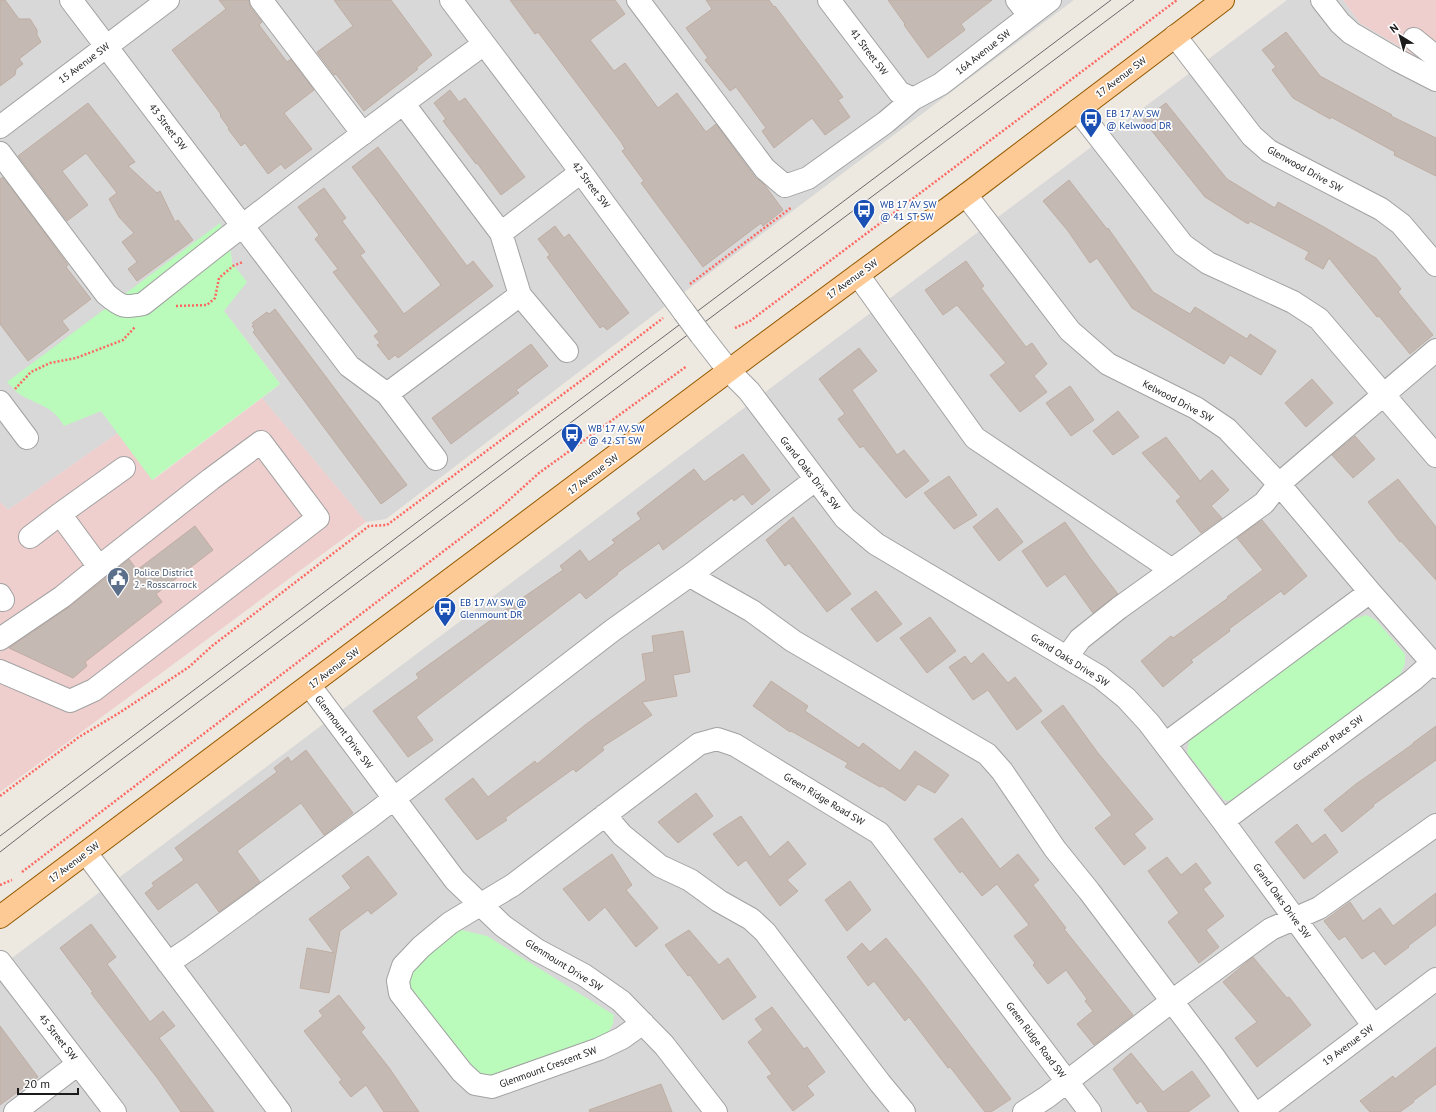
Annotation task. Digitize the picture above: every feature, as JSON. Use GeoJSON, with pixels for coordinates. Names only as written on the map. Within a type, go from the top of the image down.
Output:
{"type":"FeatureCollection","features":[{"type":"Feature","properties":{"kind":"main road","name":"17 Avenue SW"},"geometry":{"type":"LineString","coordinates":[[0,917],[966,195],[1223,0]]}},
{"type":"Feature","properties":{"kind":"street","name":"43 Street SW"},"geometry":{"type":"LineString","coordinates":[[71,0],[349,366],[387,394],[436,459]]}},
{"type":"Feature","properties":{"kind":"street","name":"15 Avenue SW"},"geometry":{"type":"LineString","coordinates":[[0,127],[168,0]]}},
{"type":"Feature","properties":{"kind":"street"},"geometry":{"type":"LineString","coordinates":[[261,0],[363,134]]}},
{"type":"Feature","properties":{"kind":"street","name":"42 Street SW"},"geometry":{"type":"LineString","coordinates":[[451,0],[729,371]]}},
{"type":"Feature","properties":{"kind":"street","name":"16A Avenue SW"},"geometry":{"type":"LineString","coordinates":[[638,0],[765,169],[786,186],[808,178],[886,122],[913,99],[941,84],[1023,8],[1050,0]]}},
{"type":"Feature","properties":{"kind":"street","name":"41 Street SW"},"geometry":{"type":"LineString","coordinates":[[829,0],[899,92],[913,99]]}},
{"type":"Feature","properties":{"kind":"street"},"geometry":{"type":"LineString","coordinates":[[1322,0],[1351,33],[1397,60],[1436,80]]}},
{"type":"Feature","properties":{"kind":"street","name":"Glenwood Drive SW"},"geometry":{"type":"LineString","coordinates":[[1175,36],[1252,136],[1269,151],[1381,209],[1401,224],[1436,264]]}},
{"type":"Feature","properties":{"kind":"street"},"geometry":{"type":"LineString","coordinates":[[1414,39],[1436,58]]}},
{"type":"Feature","properties":{"kind":"street"},"geometry":{"type":"LineString","coordinates":[[0,153],[106,294],[118,304],[129,307],[142,304],[242,225],[402,103],[484,44]]}},
{"type":"Feature","properties":{"kind":"street"},"geometry":{"type":"LineString","coordinates":[[402,103],[500,233],[520,295],[568,351]]}},
{"type":"Feature","properties":{"kind":"street"},"geometry":{"type":"LineString","coordinates":[[1078,110],[1183,245],[1208,263],[1293,302],[1319,319],[1436,456]]}},
{"type":"Feature","properties":{"kind":"street"},"geometry":{"type":"LineString","coordinates":[[500,233],[581,172]]}},
{"type":"Feature","properties":{"kind":"street","name":"Kelwood Drive SW"},"geometry":{"type":"LineString","coordinates":[[966,195],[1070,332],[1108,364],[1196,408],[1227,429],[1279,484],[1434,665]]}},
{"type":"Feature","properties":{"kind":"street"},"geometry":{"type":"LineString","coordinates":[[858,275],[975,438],[1172,570]]}},
{"type":"Feature","properties":{"kind":"street"},"geometry":{"type":"LineString","coordinates":[[387,394],[520,295]]}},
{"type":"Feature","properties":{"kind":"street"},"geometry":{"type":"LineString","coordinates":[[1067,657],[1080,638],[1264,503],[1279,484],[1436,350]]}},
{"type":"Feature","properties":{"kind":"street","name":"Grand Oaks Drive SW"},"geometry":{"type":"LineString","coordinates":[[729,371],[748,392],[845,518],[876,544],[1100,677],[1126,698],[1149,723],[1165,744],[1374,1026]]}},
{"type":"Feature","properties":{"kind":"street"},"geometry":{"type":"LineString","coordinates":[[0,402],[27,438]]}},
{"type":"Feature","properties":{"kind":"street"},"geometry":{"type":"LineString","coordinates":[[0,639],[62,597],[211,479],[261,442],[318,518],[94,690],[70,701],[0,671]]}},
{"type":"Feature","properties":{"kind":"street"},"geometry":{"type":"LineString","coordinates":[[30,537],[124,468]]}},
{"type":"Feature","properties":{"kind":"street"},"geometry":{"type":"LineString","coordinates":[[168,963],[192,947],[394,798],[613,630],[693,573],[815,480]]}},
{"type":"Feature","properties":{"kind":"street"},"geometry":{"type":"LineString","coordinates":[[60,514],[99,567]]}},
{"type":"Feature","properties":{"kind":"street"},"geometry":{"type":"LineString","coordinates":[[693,573],[699,581],[752,611],[793,641],[987,754],[1002,771],[1055,848],[1172,1001],[1253,1112]]}},
{"type":"Feature","properties":{"kind":"street"},"geometry":{"type":"LineString","coordinates":[[1165,744],[1370,592]]}},
{"type":"Feature","properties":{"kind":"street","name":"Grosvenor Place SW"},"geometry":{"type":"LineString","coordinates":[[1223,821],[1434,665]]}},
{"type":"Feature","properties":{"kind":"street","name":"Glenmount Drive SW"},"geometry":{"type":"LineString","coordinates":[[310,686],[454,880],[503,926],[537,950],[584,975],[620,1001],[664,1045],[716,1112]]}},
{"type":"Feature","properties":{"kind":"street","name":"Green Ridge Road SW"},"geometry":{"type":"LineString","coordinates":[[480,904],[513,885],[699,744],[717,739],[735,745],[880,833],[1090,1112]]}},
{"type":"Feature","properties":{"kind":"street"},"geometry":{"type":"LineString","coordinates":[[606,815],[622,835],[660,866],[690,880],[719,901],[751,919],[765,932],[875,1078],[904,1112]]}},
{"type":"Feature","properties":{"kind":"street"},"geometry":{"type":"LineString","coordinates":[[1024,1112],[1068,1081],[1172,1001],[1271,929],[1319,908],[1436,825]]}},
{"type":"Feature","properties":{"kind":"street"},"geometry":{"type":"LineString","coordinates":[[86,853],[106,877],[168,963],[280,1112]]}},
{"type":"Feature","properties":{"kind":"street","name":"Glenmount Crescent SW"},"geometry":{"type":"LineString","coordinates":[[480,904],[450,923],[421,947],[404,966],[398,981],[400,993],[462,1072],[475,1084],[492,1088],[599,1049],[622,1038],[643,1023]]}},
{"type":"Feature","properties":{"kind":"street","name":"45 Street SW"},"geometry":{"type":"LineString","coordinates":[[0,962],[115,1112]]}},
{"type":"Feature","properties":{"kind":"street","name":"19 Avenue SW"},"geometry":{"type":"LineString","coordinates":[[1260,1112],[1436,979]]}},
{"type":"Feature","properties":{"kind":"street"},"geometry":{"type":"LineString","coordinates":[[15,1112],[78,1064]]}},
{"type":"Feature","properties":{"kind":"path"},"geometry":{"type":"LineString","coordinates":[[735,328],[750,321],[1176,0]]}},
{"type":"Feature","properties":{"kind":"path"},"geometry":{"type":"LineString","coordinates":[[0,796],[79,737],[119,714],[188,667],[212,646],[369,526],[387,525],[663,318]]}},
{"type":"Feature","properties":{"kind":"path"},"geometry":{"type":"LineString","coordinates":[[0,885],[12,880],[499,509],[539,473],[687,366]]}},
{"type":"Feature","properties":{"kind":"shaded area"},"geometry":{"type":"Polygon","coordinates":[[[0,0],[1074,0],[651,317],[386,519],[366,522],[262,398],[280,384],[224,311],[238,272],[232,263],[230,246],[20,394],[50,409],[58,416],[101,411],[118,433],[8,510],[0,502],[0,0]]]}},
{"type":"Feature","properties":{"kind":"shaded area"},"geometry":{"type":"Polygon","coordinates":[[[1287,0],[1343,0],[1360,23],[1436,68],[1436,1112],[0,1112],[0,967],[1287,0]]]}},
{"type":"Feature","properties":{"kind":"shaded area"},"geometry":{"type":"Polygon","coordinates":[[[1343,0],[1436,0],[1436,68],[1360,23],[1343,0]]]}},
{"type":"Feature","properties":{"kind":"shaded area"},"geometry":{"type":"Polygon","coordinates":[[[262,398],[366,522],[0,792],[0,502],[8,510],[118,433],[153,480],[262,398]]]}},
{"type":"Feature","properties":{"kind":"green space"},"geometry":{"type":"Polygon","coordinates":[[[220,223],[230,246],[232,263],[247,282],[224,311],[280,384],[152,480],[101,411],[64,426],[60,419],[51,410],[21,395],[7,382],[220,223]]]}},
{"type":"Feature","properties":{"kind":"green space"},"geometry":{"type":"Polygon","coordinates":[[[1366,615],[1376,620],[1405,654],[1405,664],[1400,675],[1237,799],[1232,801],[1224,800],[1187,753],[1189,740],[1352,620],[1366,615]]]}},
{"type":"Feature","properties":{"kind":"green space"},"geometry":{"type":"Polygon","coordinates":[[[457,929],[487,936],[614,1015],[613,1024],[608,1033],[487,1079],[476,1075],[408,986],[409,975],[425,956],[457,929]]]}},
{"type":"Feature","properties":{"kind":"building"},"geometry":{"type":"Polygon","coordinates":[[[0,0],[5,0],[19,19],[30,19],[37,30],[37,35],[41,42],[19,59],[23,64],[16,69],[15,75],[0,86],[0,0]]]}},
{"type":"Feature","properties":{"kind":"building"},"geometry":{"type":"Polygon","coordinates":[[[219,0],[249,0],[251,8],[262,22],[259,25],[287,62],[291,59],[314,90],[284,113],[312,149],[285,169],[281,164],[268,174],[245,143],[241,146],[228,129],[229,128],[220,116],[220,113],[172,50],[226,9],[219,0]]]}},
{"type":"Feature","properties":{"kind":"building"},"geometry":{"type":"Polygon","coordinates":[[[334,0],[391,0],[432,55],[416,68],[418,69],[364,111],[317,52],[353,26],[334,0]]]}},
{"type":"Feature","properties":{"kind":"building"},"geometry":{"type":"Polygon","coordinates":[[[510,0],[615,0],[625,14],[590,40],[614,71],[625,63],[658,108],[677,93],[706,132],[716,124],[755,177],[764,184],[783,210],[763,226],[761,223],[703,267],[641,183],[644,181],[622,151],[625,149],[621,142],[538,32],[535,34],[510,0]]]}},
{"type":"Feature","properties":{"kind":"building"},"geometry":{"type":"Polygon","coordinates":[[[706,0],[769,0],[843,97],[838,100],[850,117],[825,135],[812,118],[774,148],[762,131],[766,128],[736,87],[730,91],[705,60],[708,58],[686,28],[712,9],[706,0]]]}},
{"type":"Feature","properties":{"kind":"building"},"geometry":{"type":"Polygon","coordinates":[[[888,0],[992,0],[961,24],[965,30],[928,58],[888,0]]]}},
{"type":"Feature","properties":{"kind":"building"},"geometry":{"type":"Polygon","coordinates":[[[1286,32],[1320,76],[1392,115],[1391,116],[1436,138],[1436,176],[1394,155],[1395,152],[1331,117],[1330,119],[1293,98],[1272,70],[1276,67],[1262,50],[1286,32]]]}},
{"type":"Feature","properties":{"kind":"building"},"geometry":{"type":"Polygon","coordinates":[[[450,90],[459,102],[465,98],[525,177],[501,195],[443,121],[446,119],[434,103],[450,90]]]}},
{"type":"Feature","properties":{"kind":"building"},"geometry":{"type":"Polygon","coordinates":[[[88,103],[135,162],[128,166],[157,193],[160,191],[175,222],[178,220],[193,240],[137,281],[128,269],[137,262],[122,242],[134,233],[119,217],[109,199],[117,193],[86,153],[62,171],[88,205],[67,221],[18,156],[88,103]]]}},
{"type":"Feature","properties":{"kind":"building"},"geometry":{"type":"Polygon","coordinates":[[[1166,103],[1227,179],[1275,208],[1278,202],[1376,258],[1401,289],[1398,292],[1433,335],[1410,354],[1379,316],[1377,317],[1329,258],[1323,269],[1305,259],[1309,252],[1250,221],[1248,224],[1205,197],[1143,120],[1166,103]]]}},
{"type":"Feature","properties":{"kind":"building"},"geometry":{"type":"Polygon","coordinates":[[[378,147],[467,266],[473,261],[493,286],[398,358],[395,355],[389,360],[377,345],[380,343],[374,336],[379,332],[333,272],[338,269],[315,239],[319,235],[298,207],[324,188],[346,218],[342,221],[365,252],[360,255],[404,314],[441,285],[352,167],[378,147]]]}},
{"type":"Feature","properties":{"kind":"building"},"geometry":{"type":"Polygon","coordinates":[[[3,177],[68,265],[66,267],[91,299],[62,321],[69,330],[28,361],[0,324],[0,179],[3,177]]]}},
{"type":"Feature","properties":{"kind":"building"},"geometry":{"type":"Polygon","coordinates":[[[1069,180],[1107,229],[1108,228],[1153,292],[1190,314],[1195,307],[1247,339],[1250,334],[1276,351],[1261,375],[1230,355],[1224,364],[1132,308],[1097,258],[1090,263],[1068,231],[1043,201],[1069,180]]]}},
{"type":"Feature","properties":{"kind":"building"},"geometry":{"type":"Polygon","coordinates":[[[555,226],[564,238],[569,234],[629,313],[607,330],[603,326],[600,328],[547,257],[550,255],[538,239],[555,226]]]}},
{"type":"Feature","properties":{"kind":"building"},"geometry":{"type":"Polygon","coordinates":[[[966,261],[984,286],[981,288],[1026,347],[1032,343],[1047,364],[1034,376],[1047,392],[1020,412],[990,375],[1006,363],[957,305],[943,315],[925,290],[966,261]]]}},
{"type":"Feature","properties":{"kind":"building"},"geometry":{"type":"Polygon","coordinates":[[[275,309],[407,485],[381,504],[253,332],[255,330],[252,323],[267,312],[269,314],[275,309]]]}},
{"type":"Feature","properties":{"kind":"building"},"geometry":{"type":"Polygon","coordinates":[[[531,344],[548,366],[516,390],[519,393],[451,444],[432,418],[531,344]]]}},
{"type":"Feature","properties":{"kind":"building"},"geometry":{"type":"Polygon","coordinates":[[[859,348],[877,371],[852,390],[897,455],[904,450],[929,481],[906,498],[863,446],[860,448],[838,419],[845,414],[819,379],[859,348]]]}},
{"type":"Feature","properties":{"kind":"building"},"geometry":{"type":"Polygon","coordinates":[[[1312,379],[1333,403],[1306,427],[1285,403],[1312,379]]]}},
{"type":"Feature","properties":{"kind":"building"},"geometry":{"type":"Polygon","coordinates":[[[1070,386],[1094,420],[1071,436],[1046,403],[1070,386]]]}},
{"type":"Feature","properties":{"kind":"building"},"geometry":{"type":"Polygon","coordinates":[[[1118,411],[1139,437],[1113,455],[1093,431],[1118,411]]]}},
{"type":"Feature","properties":{"kind":"building"},"geometry":{"type":"Polygon","coordinates":[[[1355,436],[1375,459],[1353,478],[1332,455],[1355,436]]]}},
{"type":"Feature","properties":{"kind":"building"},"geometry":{"type":"Polygon","coordinates":[[[1166,437],[1200,481],[1212,470],[1229,490],[1211,506],[1222,518],[1201,533],[1176,501],[1181,497],[1142,453],[1166,437]]]}},
{"type":"Feature","properties":{"kind":"building"},"geometry":{"type":"Polygon","coordinates":[[[743,454],[770,490],[752,505],[743,494],[734,501],[732,498],[663,550],[659,543],[617,573],[618,574],[586,599],[580,592],[416,717],[433,740],[408,757],[373,711],[419,678],[416,674],[563,570],[560,566],[580,550],[589,562],[615,543],[612,540],[641,519],[637,513],[694,469],[704,482],[743,454]]]}},
{"type":"Feature","properties":{"kind":"building"},"geometry":{"type":"Polygon","coordinates":[[[949,476],[977,515],[954,529],[924,493],[949,476]]]}},
{"type":"Feature","properties":{"kind":"building"},"geometry":{"type":"Polygon","coordinates":[[[1398,479],[1436,527],[1436,580],[1401,541],[1400,542],[1368,502],[1398,479]]]}},
{"type":"Feature","properties":{"kind":"building"},"geometry":{"type":"Polygon","coordinates":[[[997,508],[1023,542],[999,561],[973,527],[997,508]]]}},
{"type":"Feature","properties":{"kind":"building"},"geometry":{"type":"Polygon","coordinates":[[[793,517],[851,594],[827,612],[789,563],[785,566],[766,540],[793,517]]]}},
{"type":"Feature","properties":{"kind":"building"},"geometry":{"type":"Polygon","coordinates":[[[1262,520],[1307,576],[1284,595],[1281,591],[1229,629],[1230,631],[1191,660],[1193,662],[1163,687],[1141,661],[1171,636],[1173,638],[1228,598],[1227,597],[1263,570],[1237,538],[1262,520]]]}},
{"type":"Feature","properties":{"kind":"building"},"geometry":{"type":"Polygon","coordinates":[[[1065,522],[1118,594],[1093,613],[1065,574],[1047,587],[1022,551],[1065,522]]]}},
{"type":"Feature","properties":{"kind":"building","name":"Police District 2 - Rosscarrock"},"geometry":{"type":"Polygon","coordinates":[[[195,526],[213,550],[156,594],[162,602],[85,662],[87,666],[73,678],[9,648],[69,607],[129,559],[137,570],[195,526]]]}},
{"type":"Feature","properties":{"kind":"building"},"geometry":{"type":"Polygon","coordinates":[[[876,591],[902,624],[877,642],[851,609],[876,591]]]}},
{"type":"Feature","properties":{"kind":"building"},"geometry":{"type":"Polygon","coordinates":[[[930,617],[956,651],[927,673],[900,638],[930,617]]]}},
{"type":"Feature","properties":{"kind":"building"},"geometry":{"type":"Polygon","coordinates":[[[683,631],[690,672],[673,675],[677,696],[642,702],[652,715],[602,747],[604,750],[576,772],[573,769],[505,818],[507,820],[477,840],[445,799],[473,778],[488,797],[535,761],[537,764],[585,725],[646,680],[642,654],[654,652],[652,636],[683,631]]]}},
{"type":"Feature","properties":{"kind":"building"},"geometry":{"type":"Polygon","coordinates":[[[983,653],[1008,683],[1015,677],[1042,711],[1017,730],[988,690],[973,700],[949,667],[965,656],[971,664],[983,653]]]}},
{"type":"Feature","properties":{"kind":"building"},"geometry":{"type":"Polygon","coordinates":[[[771,681],[808,706],[805,711],[859,748],[863,743],[900,771],[915,751],[949,775],[935,793],[918,784],[905,801],[882,786],[880,787],[845,767],[848,763],[791,731],[790,732],[753,706],[771,681]]]}},
{"type":"Feature","properties":{"kind":"building"},"geometry":{"type":"Polygon","coordinates":[[[1063,705],[1098,753],[1153,819],[1134,834],[1146,848],[1124,865],[1095,828],[1112,815],[1041,722],[1063,705]]]}},
{"type":"Feature","properties":{"kind":"building"},"geometry":{"type":"Polygon","coordinates":[[[1436,726],[1436,760],[1373,805],[1374,806],[1342,832],[1324,810],[1356,784],[1436,726]]]}},
{"type":"Feature","properties":{"kind":"building"},"geometry":{"type":"Polygon","coordinates":[[[306,750],[353,813],[324,835],[301,803],[237,851],[260,882],[219,912],[197,882],[158,910],[145,893],[154,886],[152,883],[184,860],[175,848],[277,772],[274,768],[288,757],[291,762],[306,750]]]}},
{"type":"Feature","properties":{"kind":"building"},"geometry":{"type":"Polygon","coordinates":[[[696,793],[713,816],[678,843],[658,822],[696,793]]]}},
{"type":"Feature","properties":{"kind":"building"},"geometry":{"type":"Polygon","coordinates":[[[741,816],[770,857],[788,841],[806,864],[787,880],[798,891],[780,906],[746,860],[738,866],[713,834],[741,816]]]}},
{"type":"Feature","properties":{"kind":"building"},"geometry":{"type":"Polygon","coordinates":[[[962,818],[1000,869],[1018,854],[1039,880],[1033,885],[1066,928],[1064,929],[1133,1015],[1094,1045],[1077,1024],[1093,1011],[1085,1001],[1087,999],[1066,970],[1048,984],[1033,965],[1035,963],[1014,936],[1029,925],[997,884],[982,896],[962,871],[960,873],[934,839],[962,818]]]}},
{"type":"Feature","properties":{"kind":"building"},"geometry":{"type":"Polygon","coordinates":[[[1297,824],[1312,844],[1325,834],[1338,852],[1304,879],[1275,842],[1297,824]]]}},
{"type":"Feature","properties":{"kind":"building"},"geometry":{"type":"Polygon","coordinates":[[[612,854],[632,885],[626,890],[658,928],[636,947],[605,907],[589,921],[563,889],[612,854]]]}},
{"type":"Feature","properties":{"kind":"building"},"geometry":{"type":"Polygon","coordinates":[[[368,856],[397,894],[371,914],[368,910],[340,931],[329,993],[300,988],[307,948],[334,953],[309,919],[351,888],[342,876],[368,856]]]}},
{"type":"Feature","properties":{"kind":"building"},"geometry":{"type":"Polygon","coordinates":[[[1167,857],[1181,875],[1196,863],[1211,883],[1203,889],[1224,916],[1206,930],[1219,947],[1199,963],[1168,922],[1179,913],[1148,871],[1167,857]]]}},
{"type":"Feature","properties":{"kind":"building"},"geometry":{"type":"Polygon","coordinates":[[[850,881],[871,910],[847,931],[825,900],[850,881]]]}},
{"type":"Feature","properties":{"kind":"building"},"geometry":{"type":"Polygon","coordinates":[[[1436,893],[1436,925],[1385,965],[1374,951],[1362,959],[1345,936],[1339,940],[1324,921],[1350,902],[1363,921],[1380,908],[1393,926],[1436,893]]]}},
{"type":"Feature","properties":{"kind":"building"},"geometry":{"type":"Polygon","coordinates":[[[91,924],[116,957],[107,964],[150,1022],[163,1011],[175,1026],[159,1038],[214,1112],[181,1112],[158,1079],[91,993],[93,992],[60,948],[91,924]]]}},
{"type":"Feature","properties":{"kind":"building"},"geometry":{"type":"Polygon","coordinates":[[[689,930],[719,965],[728,958],[756,997],[723,1020],[690,975],[688,976],[665,945],[689,930]]]}},
{"type":"Feature","properties":{"kind":"building"},"geometry":{"type":"Polygon","coordinates":[[[886,938],[1011,1099],[991,1112],[985,1112],[950,1067],[948,1068],[909,1017],[905,1021],[874,981],[868,986],[847,957],[862,943],[870,952],[886,938]]]}},
{"type":"Feature","properties":{"kind":"building"},"geometry":{"type":"Polygon","coordinates":[[[1253,957],[1287,998],[1289,997],[1311,1025],[1257,1067],[1235,1038],[1257,1022],[1223,982],[1253,957]]]}},
{"type":"Feature","properties":{"kind":"building"},"geometry":{"type":"Polygon","coordinates":[[[339,995],[365,1028],[361,1032],[390,1069],[419,1112],[384,1112],[366,1085],[351,1097],[339,1082],[342,1080],[304,1031],[323,1016],[319,1011],[339,995]]]}},
{"type":"Feature","properties":{"kind":"building"},"geometry":{"type":"Polygon","coordinates":[[[772,1007],[804,1049],[807,1047],[825,1072],[807,1086],[814,1095],[793,1111],[767,1077],[772,1074],[748,1042],[763,1030],[755,1019],[772,1007]]]}},
{"type":"Feature","properties":{"kind":"building"},"geometry":{"type":"Polygon","coordinates":[[[0,1026],[38,1077],[0,1105],[0,1026]]]}},
{"type":"Feature","properties":{"kind":"building"},"geometry":{"type":"Polygon","coordinates":[[[1436,1047],[1436,1084],[1400,1112],[1370,1112],[1360,1101],[1393,1076],[1395,1079],[1436,1047]]]}},
{"type":"Feature","properties":{"kind":"building"},"geometry":{"type":"Polygon","coordinates":[[[1131,1053],[1163,1092],[1192,1071],[1210,1096],[1188,1112],[1148,1112],[1141,1101],[1137,1104],[1113,1069],[1131,1053]]]}},
{"type":"Feature","properties":{"kind":"building"},"geometry":{"type":"Polygon","coordinates":[[[661,1084],[672,1112],[590,1112],[589,1110],[661,1084]]]}},
{"type":"Feature","properties":{"kind":"tram line"},"geometry":{"type":"LineString","coordinates":[[0,836],[1111,0]]}},
{"type":"Feature","properties":{"kind":"tram line"},"geometry":{"type":"LineString","coordinates":[[0,852],[1134,0]]}},
{"type":"Feature","properties":{"kind":"place","name":"EB 17 AV SW @ Kelwood DR"},"geometry":{"type":"Point","coordinates":[1091,138]}},
{"type":"Feature","properties":{"kind":"place","name":"WB 17 AV SW @ 41 ST SW"},"geometry":{"type":"Point","coordinates":[864,230]}},
{"type":"Feature","properties":{"kind":"place","name":"WB 17 AV SW @ 42 ST SW"},"geometry":{"type":"Point","coordinates":[572,454]}},
{"type":"Feature","properties":{"kind":"place","name":"Police District 2 - Rosscarrock"},"geometry":{"type":"Point","coordinates":[118,598]}},
{"type":"Feature","properties":{"kind":"place","name":"EB 17 AV SW @ Glenmount DR"},"geometry":{"type":"Point","coordinates":[445,628]}}]}
